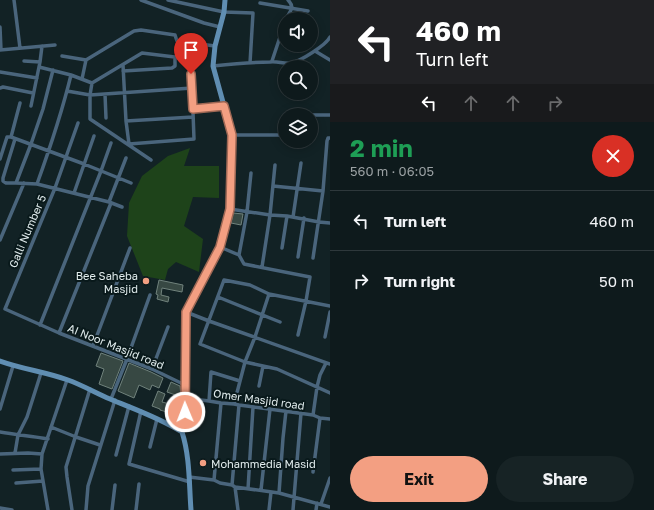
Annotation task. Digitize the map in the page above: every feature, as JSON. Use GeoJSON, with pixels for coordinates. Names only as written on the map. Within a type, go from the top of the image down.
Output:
{"type":"FeatureCollection","features":[{"type":"Feature","properties":{"kind":"street"},"geometry":{"type":"LineString","coordinates":[[14,0],[20,48]]}},
{"type":"Feature","properties":{"kind":"street"},"geometry":{"type":"LineString","coordinates":[[140,0],[204,23],[220,26]]}},
{"type":"Feature","properties":{"kind":"street"},"geometry":{"type":"LineString","coordinates":[[168,0],[224,12],[253,13],[250,63]]}},
{"type":"Feature","properties":{"kind":"street"},"geometry":{"type":"LineString","coordinates":[[182,432],[185,426],[186,312],[220,247],[230,209],[232,135],[213,66],[215,46],[224,12],[225,0]]}},
{"type":"Feature","properties":{"kind":"street"},"geometry":{"type":"LineString","coordinates":[[288,0],[291,3],[291,12]]}},
{"type":"Feature","properties":{"kind":"street"},"geometry":{"type":"LineString","coordinates":[[260,3],[308,11]]}},
{"type":"Feature","properties":{"kind":"street"},"geometry":{"type":"LineString","coordinates":[[0,28],[1,50],[55,45]]}},
{"type":"Feature","properties":{"kind":"street"},"geometry":{"type":"LineString","coordinates":[[62,56],[86,60],[134,31],[141,30],[175,35],[177,41],[215,46]]}},
{"type":"Feature","properties":{"kind":"street"},"geometry":{"type":"LineString","coordinates":[[318,49],[328,41],[330,37]]}},
{"type":"Feature","properties":{"kind":"street"},"geometry":{"type":"LineString","coordinates":[[272,61],[278,42]]}},
{"type":"Feature","properties":{"kind":"street"},"geometry":{"type":"LineString","coordinates":[[31,106],[42,46]]}},
{"type":"Feature","properties":{"kind":"street"},"geometry":{"type":"LineString","coordinates":[[299,60],[313,52]]}},
{"type":"Feature","properties":{"kind":"street"},"geometry":{"type":"LineString","coordinates":[[317,52],[330,60]]}},
{"type":"Feature","properties":{"kind":"street"},"geometry":{"type":"LineString","coordinates":[[92,83],[142,53],[191,60],[194,139],[129,144]]}},
{"type":"Feature","properties":{"kind":"street"},"geometry":{"type":"LineString","coordinates":[[123,70],[172,68],[174,66],[175,57]]}},
{"type":"Feature","properties":{"kind":"street"},"geometry":{"type":"LineString","coordinates":[[82,79],[86,60]]}},
{"type":"Feature","properties":{"kind":"street"},"geometry":{"type":"LineString","coordinates":[[24,61],[40,62]]}},
{"type":"Feature","properties":{"kind":"street"},"geometry":{"type":"LineString","coordinates":[[213,66],[278,62]]}},
{"type":"Feature","properties":{"kind":"street"},"geometry":{"type":"LineString","coordinates":[[123,65],[126,121],[129,144]]}},
{"type":"Feature","properties":{"kind":"street"},"geometry":{"type":"LineString","coordinates":[[39,67],[71,75],[92,83]]}},
{"type":"Feature","properties":{"kind":"street"},"geometry":{"type":"LineString","coordinates":[[16,183],[43,109],[54,70]]}},
{"type":"Feature","properties":{"kind":"street"},"geometry":{"type":"LineString","coordinates":[[0,72],[37,78]]}},
{"type":"Feature","properties":{"kind":"street"},"geometry":{"type":"LineString","coordinates":[[38,184],[71,75]]}},
{"type":"Feature","properties":{"kind":"street"},"geometry":{"type":"LineString","coordinates":[[92,83],[90,95],[90,119],[151,160]]}},
{"type":"Feature","properties":{"kind":"street"},"geometry":{"type":"LineString","coordinates":[[0,88],[3,87],[33,93]]}},
{"type":"Feature","properties":{"kind":"street"},"geometry":{"type":"LineString","coordinates":[[67,91],[90,95],[192,88]]}},
{"type":"Feature","properties":{"kind":"street"},"geometry":{"type":"LineString","coordinates":[[105,94],[106,118]]}},
{"type":"Feature","properties":{"kind":"street"},"geometry":{"type":"LineString","coordinates":[[11,137],[20,103]]}},
{"type":"Feature","properties":{"kind":"street"},"geometry":{"type":"LineString","coordinates":[[193,109],[224,106]]}},
{"type":"Feature","properties":{"kind":"street"},"geometry":{"type":"LineString","coordinates":[[318,115],[330,115]]}},
{"type":"Feature","properties":{"kind":"street"},"geometry":{"type":"LineString","coordinates":[[126,121],[193,117]]}},
{"type":"Feature","properties":{"kind":"street","name":"Galli Number 5"},"geometry":{"type":"LineString","coordinates":[[40,325],[4,309],[55,188],[78,123]]}},
{"type":"Feature","properties":{"kind":"street"},"geometry":{"type":"LineString","coordinates":[[232,135],[278,135]]}},
{"type":"Feature","properties":{"kind":"street"},"geometry":{"type":"LineString","coordinates":[[0,159],[7,136],[66,157],[131,183]]}},
{"type":"Feature","properties":{"kind":"street"},"geometry":{"type":"LineString","coordinates":[[74,193],[94,136]]}},
{"type":"Feature","properties":{"kind":"street"},"geometry":{"type":"LineString","coordinates":[[313,258],[323,191],[327,141],[328,138],[330,138]]}},
{"type":"Feature","properties":{"kind":"street"},"geometry":{"type":"LineString","coordinates":[[15,139],[3,178],[6,183],[38,184],[110,202],[122,207]]}},
{"type":"Feature","properties":{"kind":"street"},"geometry":{"type":"LineString","coordinates":[[40,325],[111,143]]}},
{"type":"Feature","properties":{"kind":"street"},"geometry":{"type":"LineString","coordinates":[[59,333],[126,158]]}},
{"type":"Feature","properties":{"kind":"street"},"geometry":{"type":"LineString","coordinates":[[293,217],[301,163]]}},
{"type":"Feature","properties":{"kind":"street"},"geometry":{"type":"LineString","coordinates":[[262,267],[270,214],[275,165]]}},
{"type":"Feature","properties":{"kind":"street"},"geometry":{"type":"LineString","coordinates":[[239,255],[247,212],[251,173]]}},
{"type":"Feature","properties":{"kind":"street"},"geometry":{"type":"LineString","coordinates":[[0,240],[24,183]]}},
{"type":"Feature","properties":{"kind":"street"},"geometry":{"type":"LineString","coordinates":[[273,186],[323,191]]}},
{"type":"Feature","properties":{"kind":"street"},"geometry":{"type":"LineString","coordinates":[[230,209],[304,218],[330,223]]}},
{"type":"Feature","properties":{"kind":"street"},"geometry":{"type":"LineString","coordinates":[[282,248],[287,216]]}},
{"type":"Feature","properties":{"kind":"street"},"geometry":{"type":"LineString","coordinates":[[298,257],[304,218]]}},
{"type":"Feature","properties":{"kind":"street"},"geometry":{"type":"LineString","coordinates":[[220,247],[239,255],[244,264],[310,277],[298,335]]}},
{"type":"Feature","properties":{"kind":"street"},"geometry":{"type":"LineString","coordinates":[[93,346],[130,248]]}},
{"type":"Feature","properties":{"kind":"street"},"geometry":{"type":"LineString","coordinates":[[330,306],[269,294],[250,285],[224,280],[200,344],[245,362],[277,369],[330,393]]}},
{"type":"Feature","properties":{"kind":"street"},"geometry":{"type":"LineString","coordinates":[[234,404],[245,362],[269,294]]}},
{"type":"Feature","properties":{"kind":"street"},"geometry":{"type":"LineString","coordinates":[[86,510],[88,486],[113,400],[150,295]]}},
{"type":"Feature","properties":{"kind":"street"},"geometry":{"type":"LineString","coordinates":[[218,297],[280,322]]}},
{"type":"Feature","properties":{"kind":"street"},"geometry":{"type":"LineString","coordinates":[[186,312],[328,364],[320,375],[313,415]]}},
{"type":"Feature","properties":{"kind":"street"},"geometry":{"type":"LineString","coordinates":[[325,337],[330,312]]}},
{"type":"Feature","properties":{"kind":"street","name":"AI Noor Masjid road"},"geometry":{"type":"LineString","coordinates":[[40,325],[152,369],[185,385]]}},
{"type":"Feature","properties":{"kind":"street"},"geometry":{"type":"LineString","coordinates":[[152,369],[168,327]]}},
{"type":"Feature","properties":{"kind":"street"},"geometry":{"type":"LineString","coordinates":[[0,361],[13,366],[26,368],[67,380],[141,411],[182,432],[185,441],[190,479],[191,510]]}},
{"type":"Feature","properties":{"kind":"street"},"geometry":{"type":"LineString","coordinates":[[0,409],[13,366]]}},
{"type":"Feature","properties":{"kind":"street"},"geometry":{"type":"LineString","coordinates":[[259,386],[263,366]]}},
{"type":"Feature","properties":{"kind":"street"},"geometry":{"type":"LineString","coordinates":[[209,401],[211,372],[240,381]]}},
{"type":"Feature","properties":{"kind":"street"},"geometry":{"type":"LineString","coordinates":[[15,453],[18,436],[27,417],[41,373]]}},
{"type":"Feature","properties":{"kind":"street"},"geometry":{"type":"LineString","coordinates":[[48,510],[41,469],[42,454],[67,380]]}},
{"type":"Feature","properties":{"kind":"street"},"geometry":{"type":"LineString","coordinates":[[72,510],[66,466],[90,389]]}},
{"type":"Feature","properties":{"kind":"street","name":"Omer Masjid road"},"geometry":{"type":"LineString","coordinates":[[185,398],[254,406],[330,419]]}},
{"type":"Feature","properties":{"kind":"street"},"geometry":{"type":"LineString","coordinates":[[214,480],[220,403]]}},
{"type":"Feature","properties":{"kind":"street"},"geometry":{"type":"LineString","coordinates":[[238,510],[234,486],[239,405]]}},
{"type":"Feature","properties":{"kind":"street"},"geometry":{"type":"LineString","coordinates":[[116,455],[129,406]]}},
{"type":"Feature","properties":{"kind":"street"},"geometry":{"type":"LineString","coordinates":[[248,489],[254,406]]}},
{"type":"Feature","properties":{"kind":"street"},"geometry":{"type":"LineString","coordinates":[[261,490],[270,409]]}},
{"type":"Feature","properties":{"kind":"street"},"geometry":{"type":"LineString","coordinates":[[141,411],[129,464],[190,479],[214,480],[220,483],[248,489],[279,492],[330,507]]}},
{"type":"Feature","properties":{"kind":"street"},"geometry":{"type":"LineString","coordinates":[[279,492],[286,411]]}},
{"type":"Feature","properties":{"kind":"street"},"geometry":{"type":"LineString","coordinates":[[293,510],[301,413]]}},
{"type":"Feature","properties":{"kind":"street"},"geometry":{"type":"LineString","coordinates":[[313,472],[320,418]]}},
{"type":"Feature","properties":{"kind":"street"},"geometry":{"type":"LineString","coordinates":[[150,447],[157,419]]}},
{"type":"Feature","properties":{"kind":"street"},"geometry":{"type":"LineString","coordinates":[[52,427],[100,445]]}},
{"type":"Feature","properties":{"kind":"street"},"geometry":{"type":"LineString","coordinates":[[0,432],[18,436],[24,435],[48,439]]}},
{"type":"Feature","properties":{"kind":"street"},"geometry":{"type":"LineString","coordinates":[[0,454],[42,454]]}},
{"type":"Feature","properties":{"kind":"street"},"geometry":{"type":"LineString","coordinates":[[13,470],[41,469]]}},
{"type":"Feature","properties":{"kind":"street"},"geometry":{"type":"LineString","coordinates":[[321,504],[330,478]]}},
{"type":"Feature","properties":{"kind":"street"},"geometry":{"type":"LineString","coordinates":[[16,483],[43,480]]}},
{"type":"Feature","properties":{"kind":"street"},"geometry":{"type":"LineString","coordinates":[[136,510],[140,484]]}},
{"type":"Feature","properties":{"kind":"street"},"geometry":{"type":"LineString","coordinates":[[112,510],[115,485]]}},
{"type":"Feature","properties":{"kind":"street"},"geometry":{"type":"LineString","coordinates":[[269,510],[271,492]]}},
{"type":"Feature","properties":{"kind":"street"},"geometry":{"type":"LineString","coordinates":[[316,510],[317,503]]}},
{"type":"Feature","properties":{"kind":"street"},"geometry":{"type":"LineString","coordinates":[[0,508],[12,510]]}},
{"type":"Feature","properties":{"kind":"green space"},"geometry":{"type":"Polygon","coordinates":[[[190,148],[184,166],[219,166],[219,198],[193,197],[184,226],[203,239],[199,272],[176,262],[168,269],[165,280],[143,276],[127,236],[129,203],[142,176],[168,156],[190,148]]]}},
{"type":"Feature","properties":{"kind":"building"},"geometry":{"type":"Polygon","coordinates":[[[233,213],[243,214],[241,225],[231,223],[233,213]]]}},
{"type":"Feature","properties":{"kind":"building"},"geometry":{"type":"Polygon","coordinates":[[[159,280],[183,285],[182,292],[162,288],[161,295],[169,297],[168,302],[157,299],[158,295],[156,294],[159,280]]]}},
{"type":"Feature","properties":{"kind":"building"},"geometry":{"type":"Polygon","coordinates":[[[101,353],[123,361],[112,389],[99,384],[104,369],[96,366],[101,353]]]}},
{"type":"Feature","properties":{"kind":"building"},"geometry":{"type":"Polygon","coordinates":[[[129,363],[163,378],[159,388],[152,385],[150,390],[139,385],[134,398],[118,391],[129,363]]]}},
{"type":"Feature","properties":{"kind":"building"},"geometry":{"type":"Polygon","coordinates":[[[171,382],[180,386],[181,397],[167,392],[171,382]]]}},
{"type":"Feature","properties":{"kind":"building"},"geometry":{"type":"Polygon","coordinates":[[[158,391],[165,394],[162,402],[174,405],[173,409],[178,410],[177,415],[152,406],[158,391]]]}},
{"type":"Feature","properties":{"kind":"place","name":"Bee Saheba Masjid"},"geometry":{"type":"Point","coordinates":[146,281]}},
{"type":"Feature","properties":{"kind":"place","name":"Mohammedia Masid"},"geometry":{"type":"Point","coordinates":[203,463]}},
{"type":"Feature","properties":{"kind":"route"},"geometry":{"type":"LineString","coordinates":[[185,412],[186,312],[220,247],[230,209],[232,135],[224,106],[193,109],[191,74]]}}]}
